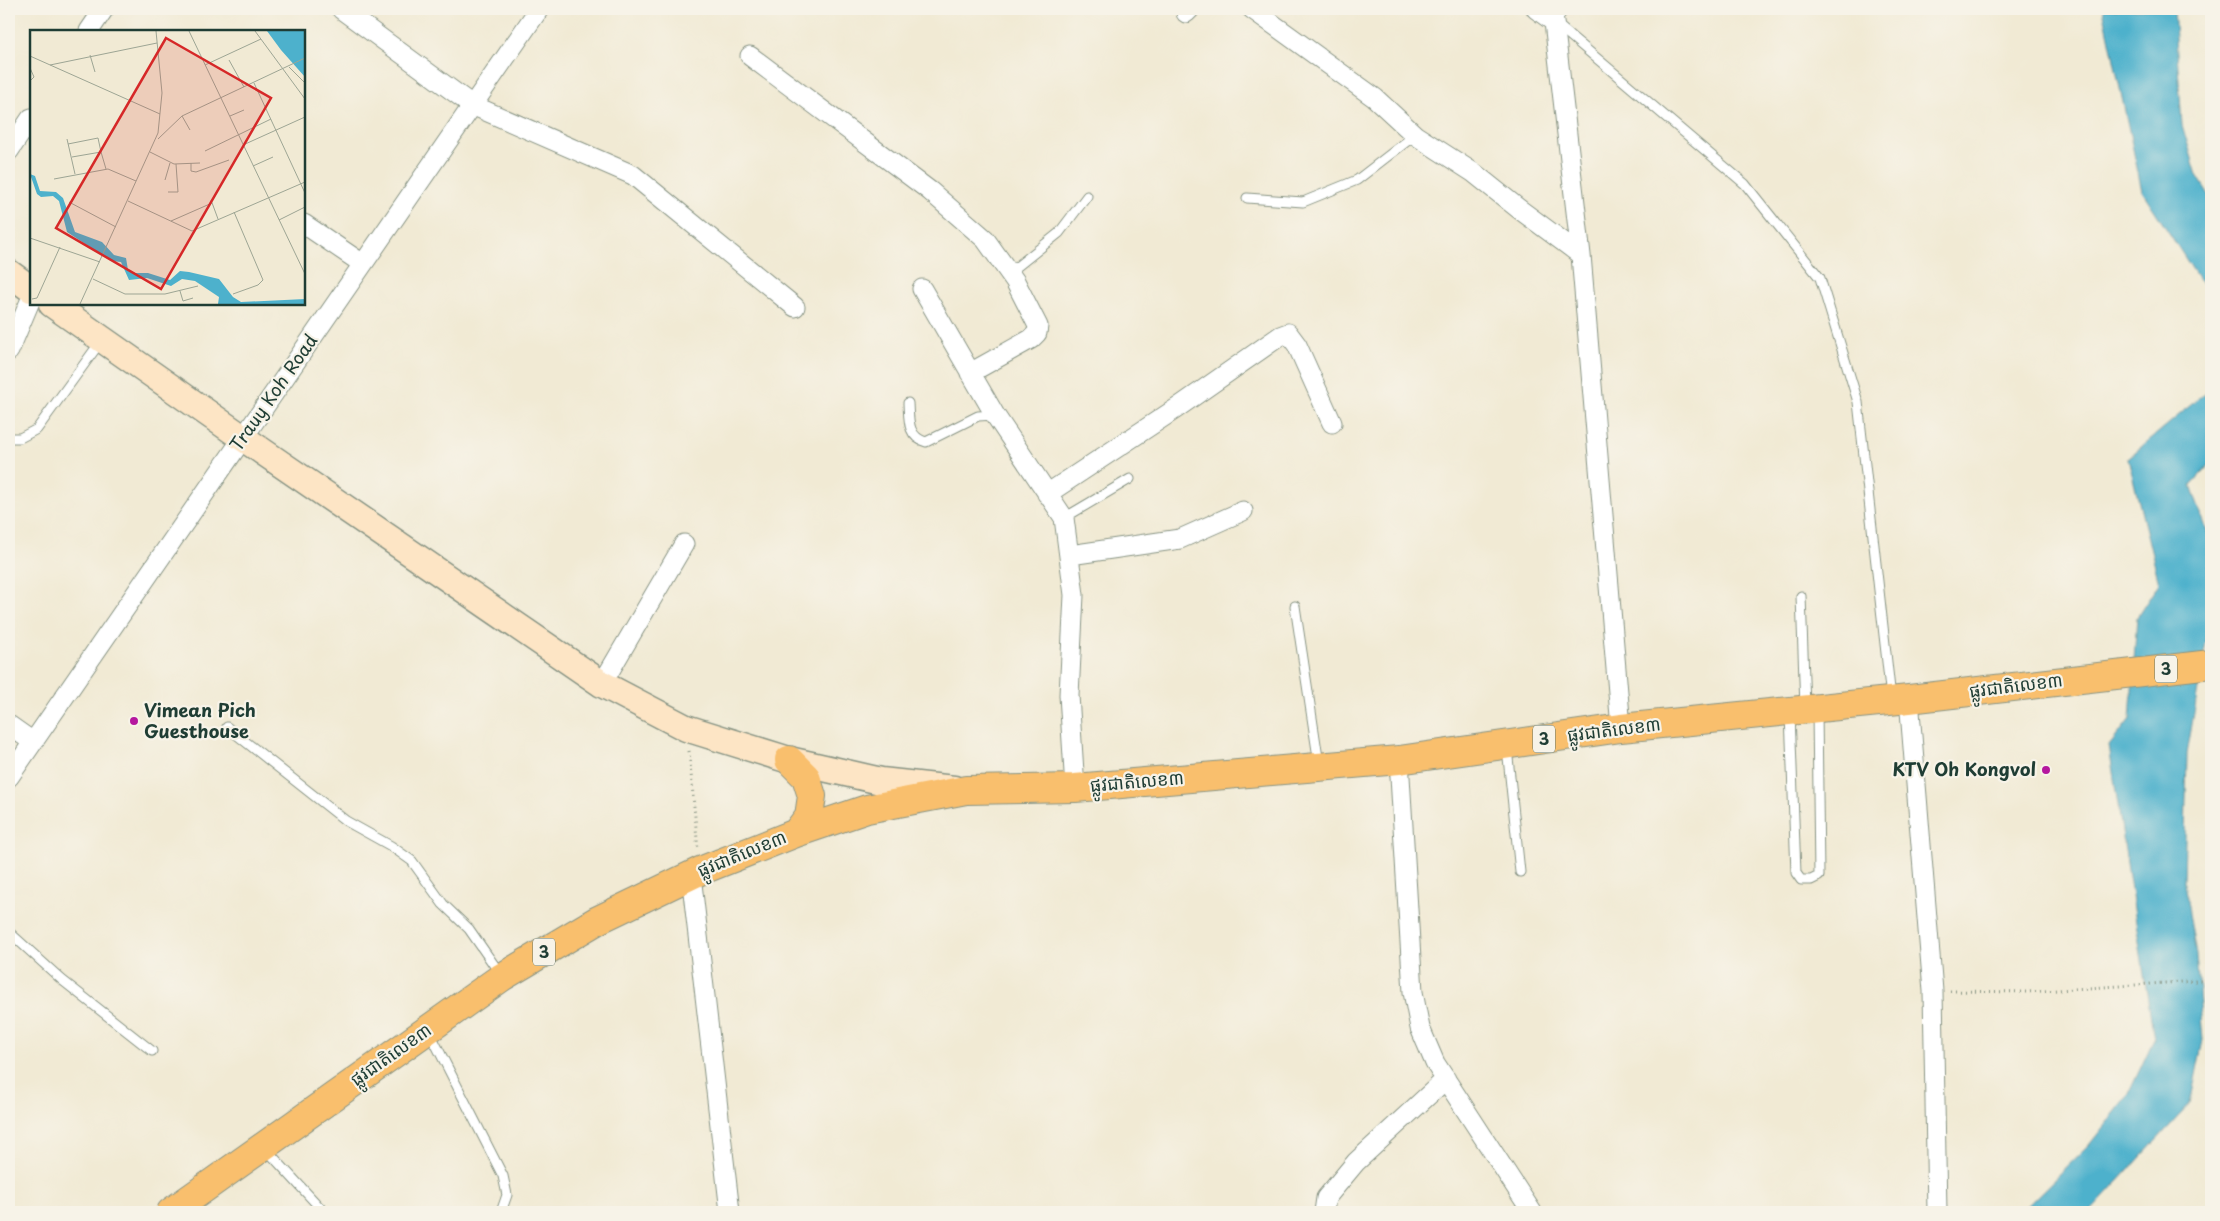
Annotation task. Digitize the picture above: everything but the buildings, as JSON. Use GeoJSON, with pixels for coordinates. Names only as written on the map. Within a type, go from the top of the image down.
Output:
{"type":"FeatureCollection","features":[{"type":"Feature","properties":{"kind":"highway","name":"ផ្លូវជាតិលេខ៣"},"geometry":{"type":"LineString","coordinates":[[171,1212],[502,977],[598,920],[695,873],[796,833],[867,810],[966,790],[1075,788],[1399,760],[1621,728],[1900,700],[2211,664]]}},
{"type":"Feature","properties":{"kind":"highway"},"geometry":{"type":"LineString","coordinates":[[789,760],[806,777],[812,796],[809,816],[796,833]]}},
{"type":"Feature","properties":{"kind":"street"},"geometry":{"type":"LineString","coordinates":[[90,30],[104,9]]}},
{"type":"Feature","properties":{"kind":"street"},"geometry":{"type":"LineString","coordinates":[[341,9],[472,105],[633,175],[795,307]]}},
{"type":"Feature","properties":{"kind":"street","name":"Trauy Koh Road"},"geometry":{"type":"LineString","coordinates":[[9,777],[539,9]]}},
{"type":"Feature","properties":{"kind":"street"},"geometry":{"type":"LineString","coordinates":[[1252,9],[1376,98],[1415,134],[1474,173],[1581,255]]}},
{"type":"Feature","properties":{"kind":"street"},"geometry":{"type":"LineString","coordinates":[[1536,9],[1560,16],[1621,728]]}},
{"type":"Feature","properties":{"kind":"street"},"geometry":{"type":"LineString","coordinates":[[750,56],[930,191],[986,239],[1009,273],[1038,326],[1037,333],[1031,340],[970,373]]}},
{"type":"Feature","properties":{"kind":"street"},"geometry":{"type":"LineString","coordinates":[[9,151],[30,120]]}},
{"type":"Feature","properties":{"kind":"street"},"geometry":{"type":"LineString","coordinates":[[305,225],[363,264]]}},
{"type":"Feature","properties":{"kind":"street"},"geometry":{"type":"LineString","coordinates":[[9,273],[30,288]]}},
{"type":"Feature","properties":{"kind":"street"},"geometry":{"type":"LineString","coordinates":[[922,289],[995,415],[1064,518],[1074,595],[1068,695],[1075,788]]}},
{"type":"Feature","properties":{"kind":"street"},"geometry":{"type":"LineString","coordinates":[[9,351],[30,301]]}},
{"type":"Feature","properties":{"kind":"street"},"geometry":{"type":"LineString","coordinates":[[53,305],[243,438],[602,684],[686,728],[789,760],[881,781],[966,790]]}},
{"type":"Feature","properties":{"kind":"street"},"geometry":{"type":"LineString","coordinates":[[1047,494],[1177,408],[1280,336],[1288,333],[1297,345],[1332,423]]}},
{"type":"Feature","properties":{"kind":"street"},"geometry":{"type":"LineString","coordinates":[[1070,555],[1180,539],[1243,511]]}},
{"type":"Feature","properties":{"kind":"street"},"geometry":{"type":"LineString","coordinates":[[602,684],[684,544]]}},
{"type":"Feature","properties":{"kind":"street"},"geometry":{"type":"LineString","coordinates":[[1900,700],[1933,991],[1937,1212]]}},
{"type":"Feature","properties":{"kind":"street"},"geometry":{"type":"LineString","coordinates":[[9,725],[33,742]]}},
{"type":"Feature","properties":{"kind":"street"},"geometry":{"type":"LineString","coordinates":[[1399,760],[1413,992],[1420,1028],[1435,1063],[1532,1212]]}},
{"type":"Feature","properties":{"kind":"street"},"geometry":{"type":"LineString","coordinates":[[695,873],[730,1212]]}},
{"type":"Feature","properties":{"kind":"street"},"geometry":{"type":"LineString","coordinates":[[1324,1212],[1326,1198],[1356,1162],[1446,1079]]}},
{"type":"Feature","properties":{"kind":"lane"},"geometry":{"type":"LineString","coordinates":[[1560,16],[1745,184],[1820,278],[1858,402],[1900,700]]}},
{"type":"Feature","properties":{"kind":"lane"},"geometry":{"type":"LineString","coordinates":[[1247,198],[1303,202],[1357,180],[1415,134]]}},
{"type":"Feature","properties":{"kind":"lane"},"geometry":{"type":"LineString","coordinates":[[1009,273],[1059,233],[1087,196]]}},
{"type":"Feature","properties":{"kind":"lane"},"geometry":{"type":"LineString","coordinates":[[9,438],[20,438],[37,429],[102,339]]}},
{"type":"Feature","properties":{"kind":"lane"},"geometry":{"type":"LineString","coordinates":[[908,403],[910,430],[918,440],[926,442],[978,416],[995,415]]}},
{"type":"Feature","properties":{"kind":"lane"},"geometry":{"type":"LineString","coordinates":[[1064,518],[1130,479]]}},
{"type":"Feature","properties":{"kind":"lane"},"geometry":{"type":"LineString","coordinates":[[1800,596],[1804,709],[1819,876],[1811,880],[1801,880],[1796,873],[1804,709]]}},
{"type":"Feature","properties":{"kind":"lane"},"geometry":{"type":"LineString","coordinates":[[1295,606],[1319,766]]}},
{"type":"Feature","properties":{"kind":"lane"},"geometry":{"type":"LineString","coordinates":[[227,727],[346,821],[391,846],[412,861],[443,904],[469,929],[502,977]]}},
{"type":"Feature","properties":{"kind":"lane"},"geometry":{"type":"LineString","coordinates":[[1507,744],[1520,872]]}},
{"type":"Feature","properties":{"kind":"lane"},"geometry":{"type":"LineString","coordinates":[[9,932],[62,980],[152,1051]]}},
{"type":"Feature","properties":{"kind":"lane"},"geometry":{"type":"LineString","coordinates":[[428,1028],[507,1186],[507,1194],[501,1212]]}},
{"type":"Feature","properties":{"kind":"lane"},"geometry":{"type":"LineString","coordinates":[[263,1146],[324,1212]]}},
{"type":"Feature","properties":{"kind":"path"},"geometry":{"type":"LineString","coordinates":[[686,728],[695,873]]}},
{"type":"Feature","properties":{"kind":"path"},"geometry":{"type":"LineString","coordinates":[[1933,991],[2027,992],[2211,980]]}},
{"type":"Feature","properties":{"kind":"water"},"geometry":{"type":"Polygon","coordinates":[[[2103,9],[2174,9],[2182,125],[2197,175],[2211,198],[2211,298],[2142,191],[2103,9]]]}},
{"type":"Feature","properties":{"kind":"water"},"geometry":{"type":"Polygon","coordinates":[[[2211,388],[2211,463],[2191,485],[2211,542],[2211,612],[2187,754],[2184,883],[2196,955],[2203,1040],[2190,1104],[2090,1212],[2021,1212],[2089,1145],[2127,1097],[2154,1039],[2109,746],[2130,719],[2137,617],[2159,583],[2128,458],[2211,388]]]}},
{"type":"Feature","properties":{"kind":"place","name":"Vimean Pich Guesthouse"},"geometry":{"type":"Point","coordinates":[134,721]}},
{"type":"Feature","properties":{"kind":"place","name":"KTV Oh Kongvol"},"geometry":{"type":"Point","coordinates":[2046,770]}}]}
